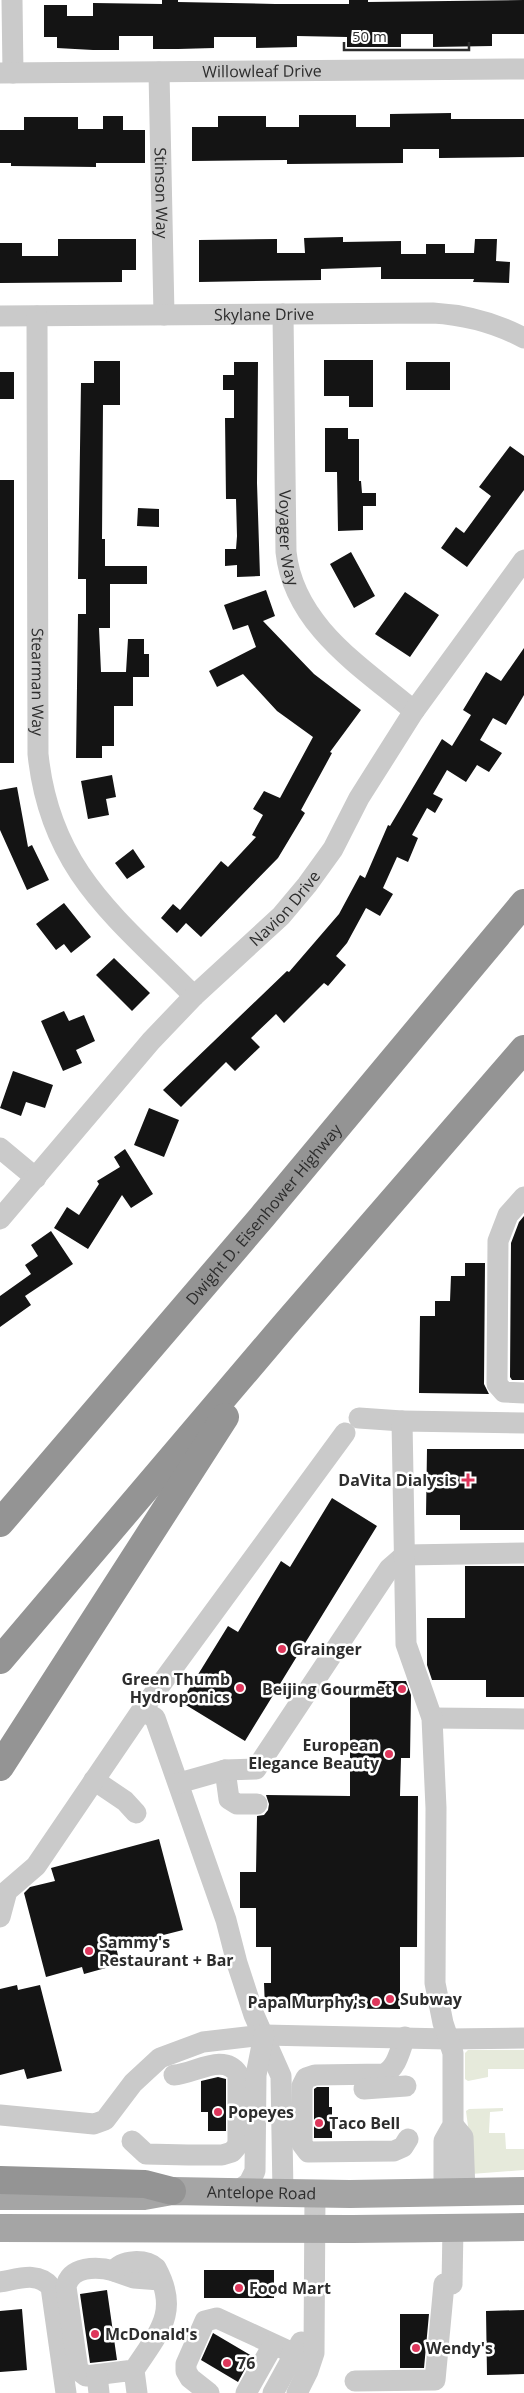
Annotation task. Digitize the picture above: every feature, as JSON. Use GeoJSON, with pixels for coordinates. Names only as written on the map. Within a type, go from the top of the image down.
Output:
{"type":"FeatureCollection","features":[{"type":"Feature","properties":{"kind":"highway","name":"Dwight D. Eisenhower Highway"},"geometry":{"type":"LineString","coordinates":[[0,1523],[524,903]]}},
{"type":"Feature","properties":{"kind":"highway"},"geometry":{"type":"LineString","coordinates":[[0,1660],[284,1326],[524,1049]]}},
{"type":"Feature","properties":{"kind":"highway"},"geometry":{"type":"LineString","coordinates":[[0,1767],[284,1326]]}},
{"type":"Feature","properties":{"kind":"highway"},"geometry":{"type":"LineString","coordinates":[[0,1499],[140,1358]]}},
{"type":"Feature","properties":{"kind":"highway"},"geometry":{"type":"LineString","coordinates":[[0,2180],[145,2184],[172,2191]]}},
{"type":"Feature","properties":{"kind":"main road","name":"Antelope Road"},"geometry":{"type":"LineString","coordinates":[[0,2196],[144,2196],[172,2191],[315,2193],[524,2191]]}},
{"type":"Feature","properties":{"kind":"main road"},"geometry":{"type":"LineString","coordinates":[[11,2228],[71,2214],[257,2212],[268,2210],[278,2202],[282,2193]]}},
{"type":"Feature","properties":{"kind":"main road"},"geometry":{"type":"LineString","coordinates":[[11,2228],[453,2228],[524,2226]]}},
{"type":"Feature","properties":{"kind":"street"},"geometry":{"type":"LineString","coordinates":[[6,73],[12,0]]}},
{"type":"Feature","properties":{"kind":"street","name":"Willowleaf Drive"},"geometry":{"type":"LineString","coordinates":[[6,73],[524,69]]}},
{"type":"Feature","properties":{"kind":"street","name":"Stinson Way"},"geometry":{"type":"LineString","coordinates":[[159,72],[164,315]]}},
{"type":"Feature","properties":{"kind":"street","name":"Voyager Way"},"geometry":{"type":"LineString","coordinates":[[283,314],[286,552],[293,586],[303,607],[317,626],[414,711]]}},
{"type":"Feature","properties":{"kind":"street","name":"Skylane Drive"},"geometry":{"type":"LineString","coordinates":[[0,316],[458,314],[482,319],[524,338]]}},
{"type":"Feature","properties":{"kind":"street","name":"Stearman Way"},"geometry":{"type":"LineString","coordinates":[[38,316],[38,754],[46,802],[65,850],[92,892],[194,996]]}},
{"type":"Feature","properties":{"kind":"street","name":"Navion Drive"},"geometry":{"type":"LineString","coordinates":[[0,1219],[151,1041],[194,996],[281,916],[307,885],[333,849],[359,798],[414,711],[524,560]]}},
{"type":"Feature","properties":{"kind":"street"},"geometry":{"type":"LineString","coordinates":[[0,1148],[36,1178]]}},
{"type":"Feature","properties":{"kind":"street"},"geometry":{"type":"LineString","coordinates":[[524,1197],[508,1215],[498,1241],[497,1365],[497,1384],[504,1392],[524,1393]]}},
{"type":"Feature","properties":{"kind":"street"},"geometry":{"type":"LineString","coordinates":[[0,1917],[7,1891],[36,1866],[142,1710],[352,1425],[402,1421],[524,1423]]}},
{"type":"Feature","properties":{"kind":"street"},"geometry":{"type":"LineString","coordinates":[[402,1421],[406,1644],[432,1718],[436,1808],[435,1984],[453,2053],[453,2125],[463,2138],[455,2192]]}},
{"type":"Feature","properties":{"kind":"street"},"geometry":{"type":"LineString","coordinates":[[179,1783],[225,1770],[256,1769],[389,1569],[404,1555],[524,1553]]}},
{"type":"Feature","properties":{"kind":"street"},"geometry":{"type":"LineString","coordinates":[[142,1710],[155,1718],[226,1920],[237,1964],[281,2076],[282,2193]]}},
{"type":"Feature","properties":{"kind":"street"},"geometry":{"type":"LineString","coordinates":[[432,1718],[524,1719]]}},
{"type":"Feature","properties":{"kind":"street"},"geometry":{"type":"LineString","coordinates":[[225,1770],[229,1799],[237,1804],[257,1804]]}},
{"type":"Feature","properties":{"kind":"street"},"geometry":{"type":"LineString","coordinates":[[94,1780],[132,1806],[136,1813]]}},
{"type":"Feature","properties":{"kind":"street"},"geometry":{"type":"LineString","coordinates":[[236,2192],[249,2183],[255,2171],[256,2075],[264,2035]]}},
{"type":"Feature","properties":{"kind":"street"},"geometry":{"type":"LineString","coordinates":[[0,2115],[94,2124],[105,2120],[133,2082],[160,2058],[203,2042],[264,2035],[448,2039],[524,2038]]}},
{"type":"Feature","properties":{"kind":"street"},"geometry":{"type":"LineString","coordinates":[[405,2037],[393,2066],[390,2071],[384,2074],[315,2075],[306,2078],[302,2086],[302,2144],[308,2152],[394,2151],[403,2148],[408,2139]]}},
{"type":"Feature","properties":{"kind":"street"},"geometry":{"type":"LineString","coordinates":[[132,2141],[146,2154],[222,2155],[232,2152],[238,2145],[238,2074],[234,2067],[224,2063],[197,2069],[187,2074],[174,2075]]}},
{"type":"Feature","properties":{"kind":"street"},"geometry":{"type":"LineString","coordinates":[[360,2089],[406,2086]]}},
{"type":"Feature","properties":{"kind":"street"},"geometry":{"type":"LineString","coordinates":[[300,2392],[314,2352],[315,2193]]}},
{"type":"Feature","properties":{"kind":"street"},"geometry":{"type":"LineString","coordinates":[[355,2381],[435,2380],[448,2284],[453,2228]]}},
{"type":"Feature","properties":{"kind":"street"},"geometry":{"type":"LineString","coordinates":[[96,2268],[114,2271],[134,2278],[160,2280],[166,2287],[168,2307],[158,2332],[134,2370],[98,2384],[78,2370],[66,2287],[67,2280],[72,2274],[96,2268]]}},
{"type":"Feature","properties":{"kind":"street"},"geometry":{"type":"LineString","coordinates":[[0,2282],[37,2277],[45,2280],[51,2287],[66,2393]]}},
{"type":"Feature","properties":{"kind":"street"},"geometry":{"type":"LineString","coordinates":[[209,2393],[190,2378],[186,2371],[186,2364],[205,2322],[217,2318],[295,2354]]}},
{"type":"Feature","properties":{"kind":"street"},"geometry":{"type":"LineString","coordinates":[[273,2393],[314,2320]]}},
{"type":"Feature","properties":{"kind":"street"},"geometry":{"type":"LineString","coordinates":[[246,2393],[273,2345]]}},
{"type":"Feature","properties":{"kind":"street"},"geometry":{"type":"LineString","coordinates":[[134,2370],[137,2393]]}},
{"type":"Feature","properties":{"kind":"shaded area"},"geometry":{"type":"Polygon","coordinates":[[[468,2050],[524,2050],[524,2069],[488,2069],[488,2077],[468,2081],[465,2079],[465,2053],[468,2050]]]}},
{"type":"Feature","properties":{"kind":"shaded area"},"geometry":{"type":"Polygon","coordinates":[[[503,2108],[503,2111],[490,2112],[489,2133],[505,2133],[506,2149],[524,2149],[524,2170],[471,2174],[470,2141],[466,2111],[469,2109],[503,2108]]]}},
{"type":"Feature","properties":{"kind":"building"},"geometry":{"type":"Polygon","coordinates":[[[162,0],[178,0],[178,2],[349,4],[349,0],[368,0],[368,2],[524,0],[524,34],[492,34],[492,46],[433,47],[433,34],[401,34],[401,47],[347,47],[347,37],[297,36],[297,47],[256,48],[256,37],[214,37],[214,48],[178,49],[153,49],[153,36],[119,36],[119,50],[57,48],[57,37],[44,37],[44,5],[67,5],[67,16],[93,16],[93,3],[162,4],[162,0]]]}},
{"type":"Feature","properties":{"kind":"building"},"geometry":{"type":"Polygon","coordinates":[[[451,113],[451,119],[524,119],[524,157],[439,158],[439,149],[403,149],[403,163],[287,164],[287,160],[192,161],[192,127],[218,127],[218,116],[266,116],[266,127],[299,127],[299,115],[356,115],[356,127],[390,127],[390,114],[451,113]]]}},
{"type":"Feature","properties":{"kind":"building"},"geometry":{"type":"Polygon","coordinates":[[[103,116],[123,116],[123,130],[145,130],[145,163],[96,163],[96,167],[11,166],[11,163],[0,163],[0,130],[24,130],[24,117],[78,117],[78,129],[103,129],[103,116]]]}},
{"type":"Feature","properties":{"kind":"building"},"geometry":{"type":"Polygon","coordinates":[[[343,237],[343,242],[401,241],[401,254],[426,254],[426,244],[445,244],[445,253],[474,253],[475,239],[497,239],[496,261],[510,262],[509,283],[473,282],[474,279],[381,279],[381,267],[321,269],[321,280],[199,282],[199,240],[277,239],[277,253],[305,253],[304,238],[343,237]]]}},
{"type":"Feature","properties":{"kind":"building"},"geometry":{"type":"Polygon","coordinates":[[[58,239],[136,239],[136,270],[122,270],[122,282],[0,283],[0,243],[22,243],[22,256],[58,256],[58,239]]]}},
{"type":"Feature","properties":{"kind":"building"},"geometry":{"type":"Polygon","coordinates":[[[324,360],[373,360],[373,407],[349,407],[349,396],[324,396],[324,360]]]}},
{"type":"Feature","properties":{"kind":"building"},"geometry":{"type":"Polygon","coordinates":[[[94,361],[120,361],[120,405],[103,405],[102,539],[105,539],[105,566],[147,566],[147,584],[110,584],[110,628],[99,628],[101,672],[126,672],[128,639],[144,639],[144,654],[149,654],[149,677],[133,677],[133,706],[114,706],[114,746],[102,746],[102,758],[76,758],[78,614],[86,614],[86,579],[78,579],[81,383],[94,383],[94,361]]]}},
{"type":"Feature","properties":{"kind":"building"},"geometry":{"type":"Polygon","coordinates":[[[234,362],[258,362],[257,483],[260,576],[237,577],[237,565],[225,566],[225,549],[236,549],[237,536],[236,499],[226,499],[225,418],[234,418],[234,390],[223,390],[223,375],[234,375],[234,362]]]}},
{"type":"Feature","properties":{"kind":"building"},"geometry":{"type":"Polygon","coordinates":[[[406,362],[450,362],[450,390],[406,390],[406,362]]]}},
{"type":"Feature","properties":{"kind":"building"},"geometry":{"type":"Polygon","coordinates":[[[0,372],[14,372],[14,399],[0,399],[0,372]]]}},
{"type":"Feature","properties":{"kind":"building"},"geometry":{"type":"Polygon","coordinates":[[[325,428],[348,428],[348,439],[359,439],[359,481],[361,481],[362,493],[376,493],[376,506],[363,506],[363,530],[338,531],[337,472],[325,472],[325,428]]]}},
{"type":"Feature","properties":{"kind":"building"},"geometry":{"type":"Polygon","coordinates":[[[510,446],[524,456],[524,490],[467,567],[441,548],[456,527],[464,533],[491,496],[479,487],[510,446]]]}},
{"type":"Feature","properties":{"kind":"building"},"geometry":{"type":"Polygon","coordinates":[[[0,480],[14,480],[14,763],[0,763],[0,480]]]}},
{"type":"Feature","properties":{"kind":"building"},"geometry":{"type":"Polygon","coordinates":[[[138,508],[159,509],[159,527],[137,526],[138,508]]]}},
{"type":"Feature","properties":{"kind":"building"},"geometry":{"type":"Polygon","coordinates":[[[351,552],[375,596],[354,608],[330,564],[351,552]]]}},
{"type":"Feature","properties":{"kind":"building"},"geometry":{"type":"Polygon","coordinates":[[[266,590],[275,616],[263,621],[314,674],[361,710],[330,752],[332,753],[301,810],[305,813],[278,858],[201,937],[186,923],[177,933],[161,918],[173,904],[180,910],[221,861],[228,867],[256,837],[252,835],[263,815],[253,809],[264,791],[280,798],[313,737],[277,711],[243,674],[217,687],[209,671],[256,647],[248,625],[233,630],[224,605],[266,590]]]}},
{"type":"Feature","properties":{"kind":"building"},"geometry":{"type":"Polygon","coordinates":[[[405,592],[439,615],[410,657],[375,634],[405,592]]]}},
{"type":"Feature","properties":{"kind":"building"},"geometry":{"type":"Polygon","coordinates":[[[524,648],[524,695],[506,725],[493,718],[480,740],[502,753],[489,772],[477,765],[466,782],[447,770],[433,794],[443,799],[435,813],[427,808],[412,835],[418,838],[408,862],[397,857],[383,888],[393,894],[380,916],[366,908],[347,943],[336,956],[346,965],[328,986],[324,983],[284,1023],[276,1014],[251,1038],[260,1047],[235,1071],[226,1062],[181,1107],[163,1090],[287,971],[289,972],[339,914],[360,875],[365,878],[388,825],[390,826],[442,739],[452,746],[471,715],[463,710],[486,672],[501,681],[524,648]]]}},
{"type":"Feature","properties":{"kind":"building"},"geometry":{"type":"Polygon","coordinates":[[[112,775],[116,797],[106,799],[109,815],[88,819],[81,781],[112,775]]]}},
{"type":"Feature","properties":{"kind":"building"},"geometry":{"type":"Polygon","coordinates":[[[17,787],[28,847],[32,845],[49,880],[27,890],[0,830],[0,790],[17,787]]]}},
{"type":"Feature","properties":{"kind":"building"},"geometry":{"type":"Polygon","coordinates":[[[133,849],[145,867],[127,879],[115,863],[133,849]]]}},
{"type":"Feature","properties":{"kind":"building"},"geometry":{"type":"Polygon","coordinates":[[[64,903],[91,937],[71,953],[64,944],[56,950],[36,924],[64,903]]]}},
{"type":"Feature","properties":{"kind":"building"},"geometry":{"type":"Polygon","coordinates":[[[114,958],[150,993],[132,1011],[96,975],[114,958]]]}},
{"type":"Feature","properties":{"kind":"building"},"geometry":{"type":"Polygon","coordinates":[[[64,1011],[69,1021],[84,1015],[95,1041],[76,1050],[82,1063],[63,1071],[41,1021],[64,1011]]]}},
{"type":"Feature","properties":{"kind":"building"},"geometry":{"type":"Polygon","coordinates":[[[13,1071],[53,1085],[45,1108],[26,1102],[21,1116],[0,1108],[13,1071]]]}},
{"type":"Feature","properties":{"kind":"building"},"geometry":{"type":"Polygon","coordinates":[[[149,1108],[179,1120],[164,1157],[134,1145],[149,1108]]]}},
{"type":"Feature","properties":{"kind":"building"},"geometry":{"type":"Polygon","coordinates":[[[125,1149],[153,1194],[131,1208],[122,1195],[88,1249],[54,1228],[67,1207],[79,1215],[99,1184],[97,1181],[120,1167],[114,1157],[125,1149]]]}},
{"type":"Feature","properties":{"kind":"building"},"geometry":{"type":"Polygon","coordinates":[[[524,1216],[524,1380],[512,1380],[510,1377],[511,1243],[519,1222],[524,1216]]]}},
{"type":"Feature","properties":{"kind":"building"},"geometry":{"type":"Polygon","coordinates":[[[51,1231],[73,1264],[25,1296],[31,1305],[0,1327],[0,1296],[31,1274],[25,1265],[38,1256],[31,1245],[51,1231]]]}},
{"type":"Feature","properties":{"kind":"building"},"geometry":{"type":"Polygon","coordinates":[[[465,1263],[485,1263],[484,1384],[489,1394],[419,1393],[420,1316],[435,1316],[435,1301],[450,1301],[451,1276],[465,1276],[465,1263]]]}},
{"type":"Feature","properties":{"kind":"building"},"geometry":{"type":"Polygon","coordinates":[[[427,1449],[524,1449],[524,1530],[460,1530],[460,1515],[426,1515],[427,1449]]]}},
{"type":"Feature","properties":{"kind":"building"},"geometry":{"type":"Polygon","coordinates":[[[332,1498],[377,1526],[245,1741],[181,1702],[228,1626],[238,1632],[281,1561],[290,1567],[332,1498]]]}},
{"type":"Feature","properties":{"kind":"building"},"geometry":{"type":"Polygon","coordinates":[[[465,1566],[524,1566],[524,1697],[486,1697],[486,1680],[432,1680],[427,1665],[427,1618],[465,1618],[465,1566]]]}},
{"type":"Feature","properties":{"kind":"building"},"geometry":{"type":"Polygon","coordinates":[[[378,1681],[406,1681],[411,1695],[410,1758],[401,1758],[400,1796],[418,1796],[417,1947],[400,1947],[400,2009],[265,2008],[264,1983],[271,1983],[271,1947],[256,1947],[256,1908],[240,1908],[240,1872],[256,1872],[257,1816],[264,1815],[268,1810],[269,1804],[266,1795],[350,1796],[350,1689],[378,1689],[378,1681]]]}},
{"type":"Feature","properties":{"kind":"building"},"geometry":{"type":"Polygon","coordinates":[[[159,1839],[183,1930],[116,1947],[120,1964],[84,1974],[82,1967],[46,1977],[24,1893],[30,1887],[55,1881],[51,1868],[159,1839]]]}},
{"type":"Feature","properties":{"kind":"building"},"geometry":{"type":"Polygon","coordinates":[[[17,1985],[18,1990],[40,1985],[62,2071],[27,2079],[24,2069],[0,2075],[0,1989],[17,1985]]]}},
{"type":"Feature","properties":{"kind":"building"},"geometry":{"type":"Polygon","coordinates":[[[218,2077],[226,2079],[226,2131],[208,2131],[208,2112],[201,2112],[201,2081],[218,2077]]]}},
{"type":"Feature","properties":{"kind":"building","name":"Taco Bell"},"geometry":{"type":"Polygon","coordinates":[[[317,2087],[329,2087],[329,2107],[332,2107],[332,2138],[314,2138],[314,2089],[317,2087]]]}},
{"type":"Feature","properties":{"kind":"building"},"geometry":{"type":"Polygon","coordinates":[[[204,2270],[274,2270],[274,2298],[204,2298],[204,2270]]]}},
{"type":"Feature","properties":{"kind":"building"},"geometry":{"type":"Polygon","coordinates":[[[107,2290],[117,2360],[90,2363],[80,2294],[107,2290]]]}},
{"type":"Feature","properties":{"kind":"building"},"geometry":{"type":"Polygon","coordinates":[[[22,2309],[27,2370],[0,2372],[0,2311],[22,2309]]]}},
{"type":"Feature","properties":{"kind":"building"},"geometry":{"type":"Polygon","coordinates":[[[524,2310],[524,2374],[487,2375],[486,2311],[524,2310]]]}},
{"type":"Feature","properties":{"kind":"building"},"geometry":{"type":"Polygon","coordinates":[[[400,2314],[429,2314],[424,2368],[400,2368],[400,2314]]]}},
{"type":"Feature","properties":{"kind":"building"},"geometry":{"type":"Polygon","coordinates":[[[213,2333],[252,2356],[238,2382],[201,2360],[213,2333]]]}},
{"type":"Feature","properties":{"kind":"place","name":"DaVita Dialysis"},"geometry":{"type":"Point","coordinates":[468,1480]}},
{"type":"Feature","properties":{"kind":"place","name":"Grainger"},"geometry":{"type":"Point","coordinates":[282,1649]}},
{"type":"Feature","properties":{"kind":"place","name":"Green Thumb Hydroponics"},"geometry":{"type":"Point","coordinates":[240,1688]}},
{"type":"Feature","properties":{"kind":"place","name":"Beijing Gourmet"},"geometry":{"type":"Point","coordinates":[402,1689]}},
{"type":"Feature","properties":{"kind":"place","name":"European Elegance Beauty"},"geometry":{"type":"Point","coordinates":[389,1754]}},
{"type":"Feature","properties":{"kind":"place","name":"Sammy's Restaurant + Bar"},"geometry":{"type":"Point","coordinates":[89,1951]}},
{"type":"Feature","properties":{"kind":"place","name":"Subway"},"geometry":{"type":"Point","coordinates":[390,1999]}},
{"type":"Feature","properties":{"kind":"place","name":"Papa Murphy's"},"geometry":{"type":"Point","coordinates":[376,2002]}},
{"type":"Feature","properties":{"kind":"place","name":"Popeyes"},"geometry":{"type":"Point","coordinates":[218,2112]}},
{"type":"Feature","properties":{"kind":"place","name":"Taco Bell"},"geometry":{"type":"Point","coordinates":[319,2123]}},
{"type":"Feature","properties":{"kind":"place","name":"Food Mart"},"geometry":{"type":"Point","coordinates":[239,2288]}},
{"type":"Feature","properties":{"kind":"place","name":"McDonald's"},"geometry":{"type":"Point","coordinates":[95,2334]}},
{"type":"Feature","properties":{"kind":"place","name":"Wendy's"},"geometry":{"type":"Point","coordinates":[416,2348]}},
{"type":"Feature","properties":{"kind":"place","name":"76"},"geometry":{"type":"Point","coordinates":[227,2363]}}]}
